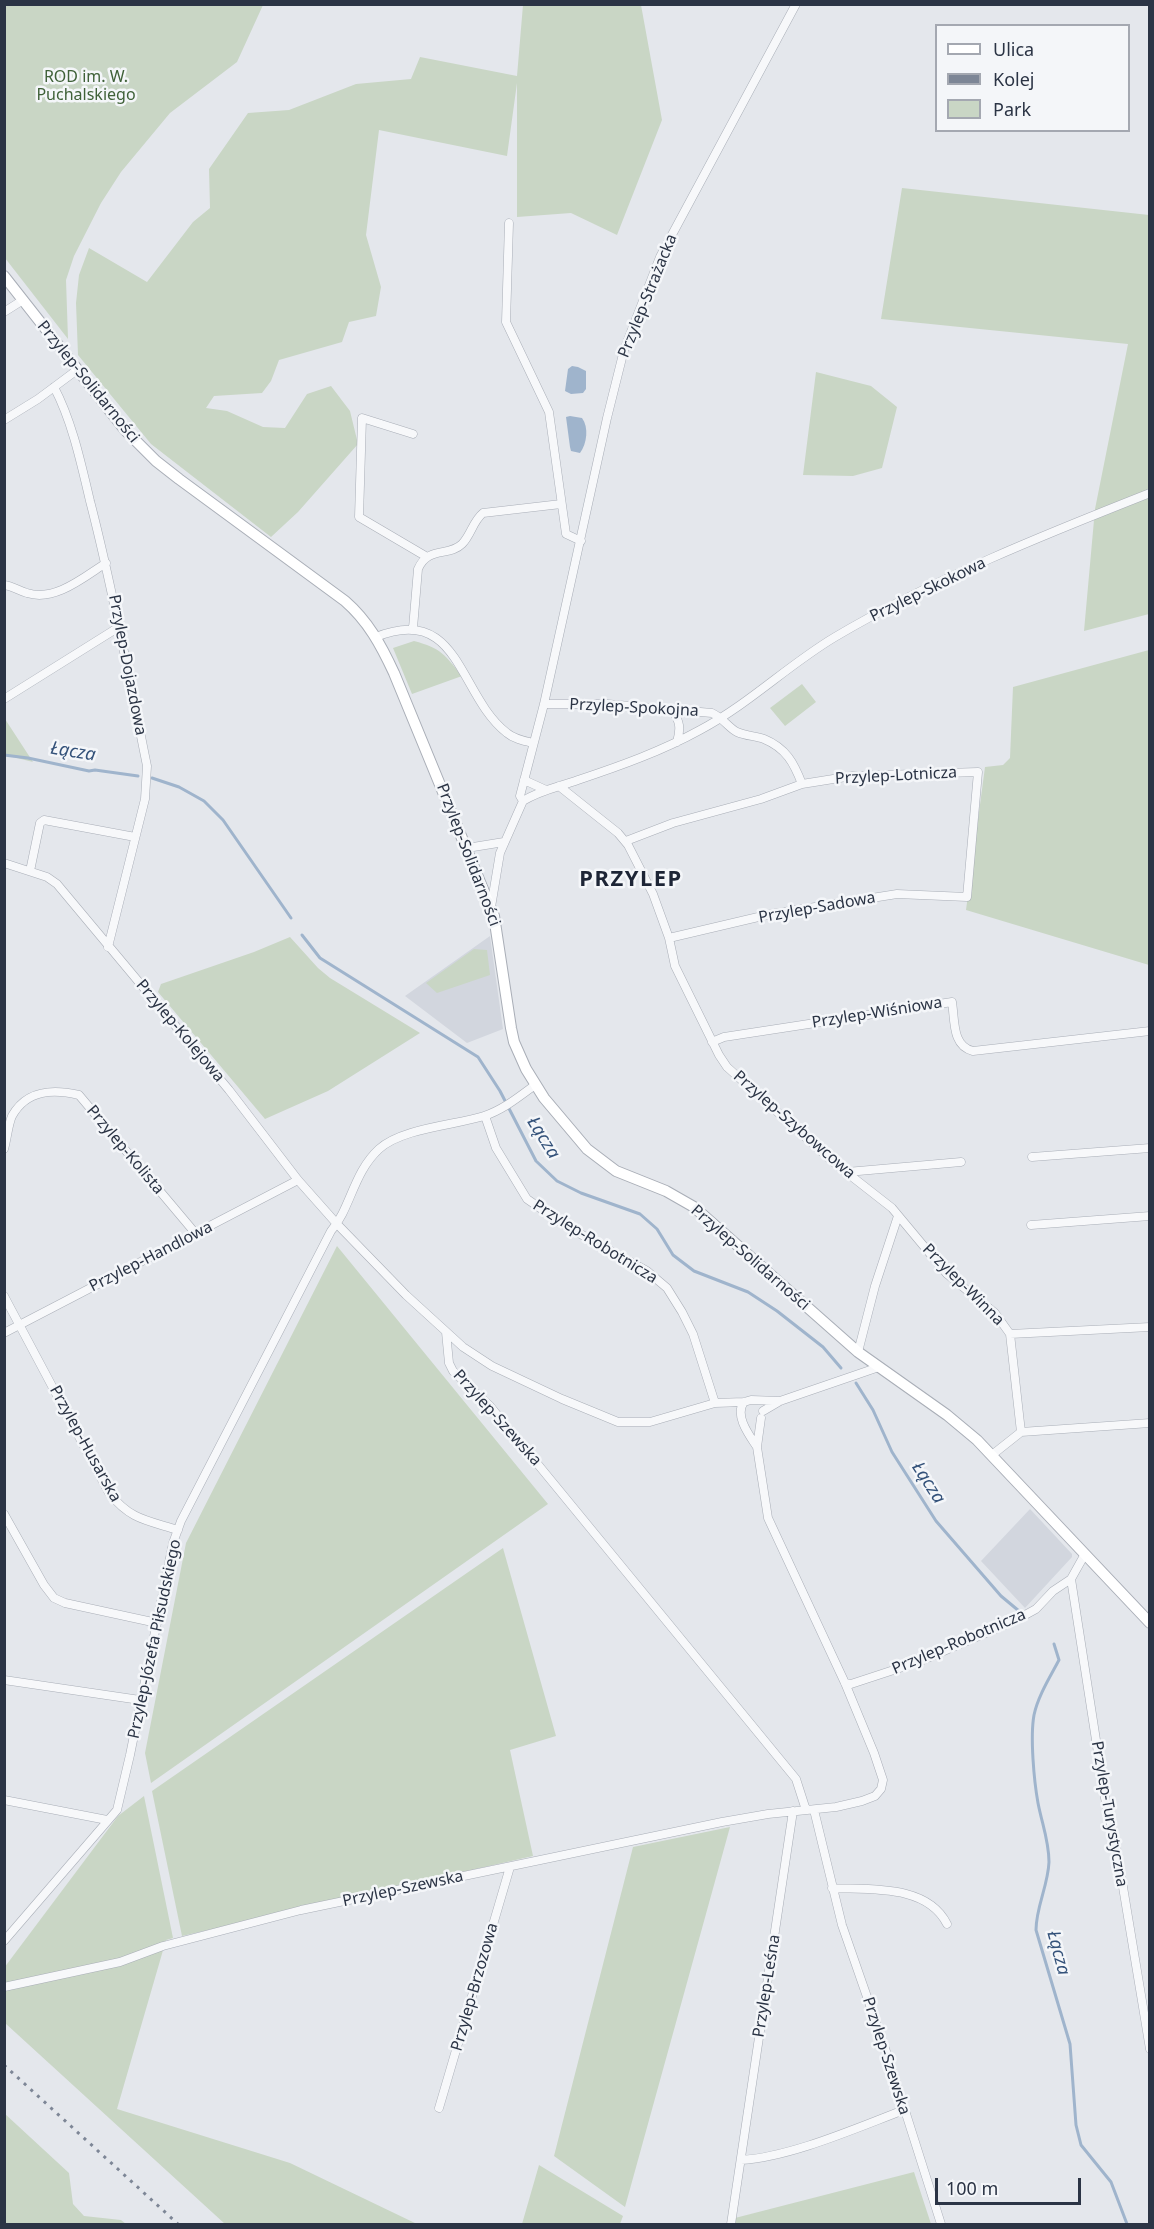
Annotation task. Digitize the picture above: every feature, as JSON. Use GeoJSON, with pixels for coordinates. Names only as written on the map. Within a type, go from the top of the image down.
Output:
{"type":"FeatureCollection","features":[{"type":"Feature","properties":{"kind":"main road","name":"Przylep-Solidarności"},"geometry":{"type":"LineString","coordinates":[[4,276],[125,430],[156,461],[345,601],[365,621],[376,637],[394,673],[491,907],[499,942],[514,1042],[536,1085],[587,1149],[616,1171],[666,1191],[694,1208],[858,1352],[947,1415],[992,1455],[1149,1623]]}},
{"type":"Feature","properties":{"kind":"street","name":"Przylep-Strażacka"},"geometry":{"type":"LineString","coordinates":[[491,907],[497,865],[504,842],[523,801],[520,796],[544,704],[606,418],[624,350],[660,257],[796,4]]}},
{"type":"Feature","properties":{"kind":"street"},"geometry":{"type":"LineString","coordinates":[[508,223],[506,322],[549,412],[566,534],[581,541]]}},
{"type":"Feature","properties":{"kind":"street"},"geometry":{"type":"LineString","coordinates":[[4,312],[23,300]]}},
{"type":"Feature","properties":{"kind":"street"},"geometry":{"type":"LineString","coordinates":[[4,420],[77,370]]}},
{"type":"Feature","properties":{"kind":"street","name":"Przylep-Dojazdowa"},"geometry":{"type":"LineString","coordinates":[[54,387],[80,461],[106,562],[147,766],[145,799],[108,947]]}},
{"type":"Feature","properties":{"kind":"street"},"geometry":{"type":"LineString","coordinates":[[413,434],[362,418],[359,517],[427,557]]}},
{"type":"Feature","properties":{"kind":"street","name":"Przylep-Skokowa"},"geometry":{"type":"LineString","coordinates":[[523,801],[546,790],[677,742],[722,718],[833,638],[873,616],[965,571],[1149,493]]}},
{"type":"Feature","properties":{"kind":"street"},"geometry":{"type":"LineString","coordinates":[[413,628],[418,569],[421,562],[427,557],[462,544],[476,520],[483,513],[561,504]]}},
{"type":"Feature","properties":{"kind":"street"},"geometry":{"type":"LineString","coordinates":[[4,585],[28,593],[42,595],[54,593],[106,562]]}},
{"type":"Feature","properties":{"kind":"street"},"geometry":{"type":"LineString","coordinates":[[4,699],[119,627]]}},
{"type":"Feature","properties":{"kind":"street"},"geometry":{"type":"LineString","coordinates":[[376,637],[392,631],[413,628],[428,632],[439,640],[455,659],[478,698],[502,729],[515,738],[533,743]]}},
{"type":"Feature","properties":{"kind":"street","name":"Przylep-Spokojna"},"geometry":{"type":"LineString","coordinates":[[544,704],[607,704],[672,709],[712,713],[722,718]]}},
{"type":"Feature","properties":{"kind":"street"},"geometry":{"type":"LineString","coordinates":[[672,709],[680,721],[677,742]]}},
{"type":"Feature","properties":{"kind":"street"},"geometry":{"type":"LineString","coordinates":[[722,718],[734,732],[764,739],[781,748],[793,762],[802,784]]}},
{"type":"Feature","properties":{"kind":"street","name":"Przylep-Lotnicza"},"geometry":{"type":"LineString","coordinates":[[626,841],[673,823],[761,799],[802,784],[852,776],[978,772],[967,897]]}},
{"type":"Feature","properties":{"kind":"street"},"geometry":{"type":"LineString","coordinates":[[524,780],[546,790]]}},
{"type":"Feature","properties":{"kind":"street","name":"Przylep-Szybowcowa"},"geometry":{"type":"LineString","coordinates":[[559,786],[626,841],[653,894],[669,938],[675,966],[719,1055],[734,1074],[892,1208],[898,1216]]}},
{"type":"Feature","properties":{"kind":"street"},"geometry":{"type":"LineString","coordinates":[[30,871],[40,823],[44,820],[135,837]]}},
{"type":"Feature","properties":{"kind":"street"},"geometry":{"type":"LineString","coordinates":[[467,848],[504,842]]}},
{"type":"Feature","properties":{"kind":"street","name":"Przylep-Kolejowa"},"geometry":{"type":"LineString","coordinates":[[4,863],[47,877],[57,884],[229,1090],[298,1180],[337,1224]]}},
{"type":"Feature","properties":{"kind":"street","name":"Przylep-Sadowa"},"geometry":{"type":"LineString","coordinates":[[669,938],[771,914],[897,894],[967,897]]}},
{"type":"Feature","properties":{"kind":"street","name":"Przylep-Wiśniowa"},"geometry":{"type":"LineString","coordinates":[[712,1042],[723,1037],[952,1002],[958,1041],[964,1049],[973,1051],[1149,1031]]}},
{"type":"Feature","properties":{"kind":"street"},"geometry":{"type":"LineString","coordinates":[[337,1224],[353,1186],[368,1161],[381,1147],[419,1131],[485,1116],[517,1099],[536,1085]]}},
{"type":"Feature","properties":{"kind":"street","name":"Przylep-Kolista"},"geometry":{"type":"LineString","coordinates":[[4,1149],[12,1117],[24,1102],[41,1092],[60,1090],[80,1095],[196,1234]]}},
{"type":"Feature","properties":{"kind":"street","name":"Przylep-Robotnicza"},"geometry":{"type":"LineString","coordinates":[[485,1116],[496,1148],[527,1199],[566,1226],[647,1271],[667,1288],[693,1335],[715,1403]]}},
{"type":"Feature","properties":{"kind":"street"},"geometry":{"type":"LineString","coordinates":[[1032,1157],[1149,1148]]}},
{"type":"Feature","properties":{"kind":"street"},"geometry":{"type":"LineString","coordinates":[[847,1172],[961,1162]]}},
{"type":"Feature","properties":{"kind":"street","name":"Przylep-Handlowa"},"geometry":{"type":"LineString","coordinates":[[4,1333],[298,1180]]}},
{"type":"Feature","properties":{"kind":"street"},"geometry":{"type":"LineString","coordinates":[[858,1352],[878,1276],[898,1216]]}},
{"type":"Feature","properties":{"kind":"street","name":"Przylep-Winna"},"geometry":{"type":"LineString","coordinates":[[898,1216],[947,1274],[995,1313],[1010,1334],[1021,1432]]}},
{"type":"Feature","properties":{"kind":"street"},"geometry":{"type":"LineString","coordinates":[[1031,1225],[1149,1216]]}},
{"type":"Feature","properties":{"kind":"street","name":"Przylep-Szewska"},"geometry":{"type":"LineString","coordinates":[[337,1224],[446,1332],[463,1347],[492,1366],[618,1422],[650,1422],[715,1403]]}},
{"type":"Feature","properties":{"kind":"street","name":"Przylep-Józefa Piłsudskiego"},"geometry":{"type":"LineString","coordinates":[[4,1941],[117,1810],[173,1544],[178,1530],[331,1231],[337,1224]]}},
{"type":"Feature","properties":{"kind":"street"},"geometry":{"type":"LineString","coordinates":[[4,1296],[20,1325]]}},
{"type":"Feature","properties":{"kind":"street","name":"Przylep-Husarska"},"geometry":{"type":"LineString","coordinates":[[20,1325],[120,1507],[136,1518],[178,1530]]}},
{"type":"Feature","properties":{"kind":"street"},"geometry":{"type":"LineString","coordinates":[[1010,1334],[1149,1327]]}},
{"type":"Feature","properties":{"kind":"street","name":"Przylep-Szewska"},"geometry":{"type":"LineString","coordinates":[[446,1332],[449,1363],[453,1371],[498,1414],[796,1779],[810,1810],[842,1925],[941,2224]]}},
{"type":"Feature","properties":{"kind":"street"},"geometry":{"type":"LineString","coordinates":[[715,1403],[751,1400],[780,1401],[879,1367]]}},
{"type":"Feature","properties":{"kind":"street"},"geometry":{"type":"LineString","coordinates":[[744,1421],[752,1424],[780,1401]]}},
{"type":"Feature","properties":{"kind":"street"},"geometry":{"type":"LineString","coordinates":[[727,1402],[740,1411],[746,1431],[757,1447]]}},
{"type":"Feature","properties":{"kind":"street"},"geometry":{"type":"LineString","coordinates":[[740,1411],[744,1402]]}},
{"type":"Feature","properties":{"kind":"street"},"geometry":{"type":"LineString","coordinates":[[758,1402],[762,1414],[757,1447],[768,1518],[844,1683],[883,1780],[881,1789],[875,1796],[862,1801],[810,1810]]}},
{"type":"Feature","properties":{"kind":"street"},"geometry":{"type":"LineString","coordinates":[[992,1455],[1021,1432],[1149,1423]]}},
{"type":"Feature","properties":{"kind":"street"},"geometry":{"type":"LineString","coordinates":[[4,1514],[44,1585],[54,1598],[65,1603],[157,1623]]}},
{"type":"Feature","properties":{"kind":"street","name":"Przylep-Robotnicza"},"geometry":{"type":"LineString","coordinates":[[844,1683],[851,1684],[916,1663],[1017,1620],[1036,1609],[1053,1591],[1071,1579],[1085,1554]]}},
{"type":"Feature","properties":{"kind":"street","name":"Przylep-Turystyczna"},"geometry":{"type":"LineString","coordinates":[[1071,1579],[1105,1798],[1146,2009],[1149,2049]]}},
{"type":"Feature","properties":{"kind":"street"},"geometry":{"type":"LineString","coordinates":[[4,1680],[140,1700]]}},
{"type":"Feature","properties":{"kind":"street"},"geometry":{"type":"LineString","coordinates":[[4,1800],[107,1820]]}},
{"type":"Feature","properties":{"kind":"street","name":"Przylep-Szewska"},"geometry":{"type":"LineString","coordinates":[[4,1987],[120,1962],[164,1946],[302,1910],[722,1822],[810,1810]]}},
{"type":"Feature","properties":{"kind":"street","name":"Przylep-Leśna"},"geometry":{"type":"LineString","coordinates":[[731,2224],[793,1811]]}},
{"type":"Feature","properties":{"kind":"street","name":"Przylep-Brzozowa"},"geometry":{"type":"LineString","coordinates":[[440,2108],[510,1867]]}},
{"type":"Feature","properties":{"kind":"street"},"geometry":{"type":"LineString","coordinates":[[832,1888],[910,1893],[922,1898],[947,1924]]}},
{"type":"Feature","properties":{"kind":"street"},"geometry":{"type":"LineString","coordinates":[[741,2160],[757,2159],[821,2141],[904,2110]]}},
{"type":"Feature","properties":{"kind":"shaded area"},"geometry":{"type":"Polygon","coordinates":[[[490,936],[503,1029],[467,1043],[405,996],[490,936]]]}},
{"type":"Feature","properties":{"kind":"shaded area"},"geometry":{"type":"Polygon","coordinates":[[[1030,1509],[1072,1554],[1072,1557],[1025,1608],[981,1561],[1030,1509]]]}},
{"type":"Feature","properties":{"kind":"green space","name":"ROD im. W. Puchalskiego"},"geometry":{"type":"Polygon","coordinates":[[[5,4],[263,5],[237,62],[170,113],[121,172],[101,203],[74,256],[66,280],[68,339],[5,258],[5,4]]]}},
{"type":"Feature","properties":{"kind":"green space"},"geometry":{"type":"Polygon","coordinates":[[[523,5],[641,5],[662,120],[617,235],[571,213],[517,217],[517,83],[507,156],[379,130],[366,235],[381,287],[376,316],[349,322],[342,342],[279,360],[271,381],[262,393],[214,396],[206,408],[227,411],[263,427],[285,428],[307,394],[331,386],[350,411],[358,444],[298,512],[271,537],[151,444],[78,355],[76,303],[79,275],[89,248],[147,282],[193,222],[210,208],[209,169],[248,113],[289,110],[356,84],[411,79],[420,57],[517,76],[523,5]]]}},
{"type":"Feature","properties":{"kind":"green space"},"geometry":{"type":"Polygon","coordinates":[[[902,188],[1149,215],[1149,614],[1084,631],[1095,509],[1128,344],[881,319],[902,188]]]}},
{"type":"Feature","properties":{"kind":"green space"},"geometry":{"type":"Polygon","coordinates":[[[816,372],[871,386],[897,407],[882,468],[853,476],[803,475],[816,372]]]}},
{"type":"Feature","properties":{"kind":"green space"},"geometry":{"type":"Polygon","coordinates":[[[414,641],[442,653],[462,676],[412,694],[393,648],[414,641]]]}},
{"type":"Feature","properties":{"kind":"green space"},"geometry":{"type":"Polygon","coordinates":[[[1149,650],[1149,965],[966,910],[985,767],[1003,765],[1010,758],[1013,687],[1149,650]]]}},
{"type":"Feature","properties":{"kind":"green space"},"geometry":{"type":"Polygon","coordinates":[[[802,684],[816,702],[785,726],[770,708],[802,684]]]}},
{"type":"Feature","properties":{"kind":"green space"},"geometry":{"type":"Polygon","coordinates":[[[5,719],[33,762],[5,755],[5,719]]]}},
{"type":"Feature","properties":{"kind":"green space"},"geometry":{"type":"Polygon","coordinates":[[[290,937],[330,978],[420,1033],[328,1091],[265,1119],[158,992],[161,984],[290,937]]]}},
{"type":"Feature","properties":{"kind":"green space"},"geometry":{"type":"Polygon","coordinates":[[[474,949],[487,950],[490,975],[437,993],[426,983],[474,949]]]}},
{"type":"Feature","properties":{"kind":"green space"},"geometry":{"type":"Polygon","coordinates":[[[337,1246],[548,1504],[151,1783],[145,1753],[186,1543],[337,1246]]]}},
{"type":"Feature","properties":{"kind":"green space"},"geometry":{"type":"Polygon","coordinates":[[[503,1548],[556,1736],[510,1750],[533,1856],[182,1936],[152,1791],[503,1548]]]}},
{"type":"Feature","properties":{"kind":"green space"},"geometry":{"type":"Polygon","coordinates":[[[144,1796],[173,1938],[166,1940],[117,2109],[290,2163],[417,2224],[225,2224],[5,2023],[4,1968],[118,1816],[144,1796]]]}},
{"type":"Feature","properties":{"kind":"green space"},"geometry":{"type":"Polygon","coordinates":[[[730,1827],[625,2207],[554,2156],[633,1847],[730,1827]]]}},
{"type":"Feature","properties":{"kind":"green space"},"geometry":{"type":"Polygon","coordinates":[[[4,2113],[69,2173],[73,2204],[84,2216],[121,2220],[126,2224],[5,2224],[4,2113]]]}},
{"type":"Feature","properties":{"kind":"green space"},"geometry":{"type":"Polygon","coordinates":[[[539,2165],[623,2216],[620,2224],[522,2224],[539,2165]]]}},
{"type":"Feature","properties":{"kind":"green space"},"geometry":{"type":"Polygon","coordinates":[[[914,2172],[931,2224],[734,2224],[735,2218],[914,2172]]]}},
{"type":"Feature","properties":{"kind":"water"},"geometry":{"type":"Polygon","coordinates":[[[572,366],[586,371],[586,389],[583,393],[571,394],[565,391],[568,369],[572,366]]]}},
{"type":"Feature","properties":{"kind":"water"},"geometry":{"type":"Polygon","coordinates":[[[566,417],[582,418],[586,426],[586,440],[580,453],[571,451],[566,417]]]}},
{"type":"Feature","properties":{"kind":"waterway","name":"Łącza"},"geometry":{"type":"LineString","coordinates":[[4,755],[89,771],[138,776]]}},
{"type":"Feature","properties":{"kind":"waterway","name":"Łącza"},"geometry":{"type":"LineString","coordinates":[[152,778],[179,787],[204,801],[223,820],[291,918]]}},
{"type":"Feature","properties":{"kind":"waterway","name":"Łącza"},"geometry":{"type":"LineString","coordinates":[[302,935],[320,958],[478,1057],[500,1091],[536,1161],[557,1181],[581,1193],[640,1214],[657,1229],[673,1255],[694,1271],[748,1292],[777,1311],[823,1347],[841,1368]]}},
{"type":"Feature","properties":{"kind":"waterway","name":"Łącza"},"geometry":{"type":"LineString","coordinates":[[856,1383],[873,1410],[892,1452],[936,1521],[1001,1596],[1019,1611]]}},
{"type":"Feature","properties":{"kind":"waterway","name":"Łącza"},"geometry":{"type":"LineString","coordinates":[[1054,1644],[1059,1660],[1038,1701],[1033,1724],[1035,1783],[1049,1854],[1047,1880],[1036,1930],[1070,2044],[1076,2125],[1081,2145],[1111,2182],[1127,2224]]}},
{"type":"Feature","properties":{"kind":"railway"},"geometry":{"type":"LineString","coordinates":[[4,2065],[178,2224]]}},
{"type":"Feature","properties":{"kind":"district","name":"PRZYLEP"},"geometry":{"type":"Point","coordinates":[631,880]}}]}
